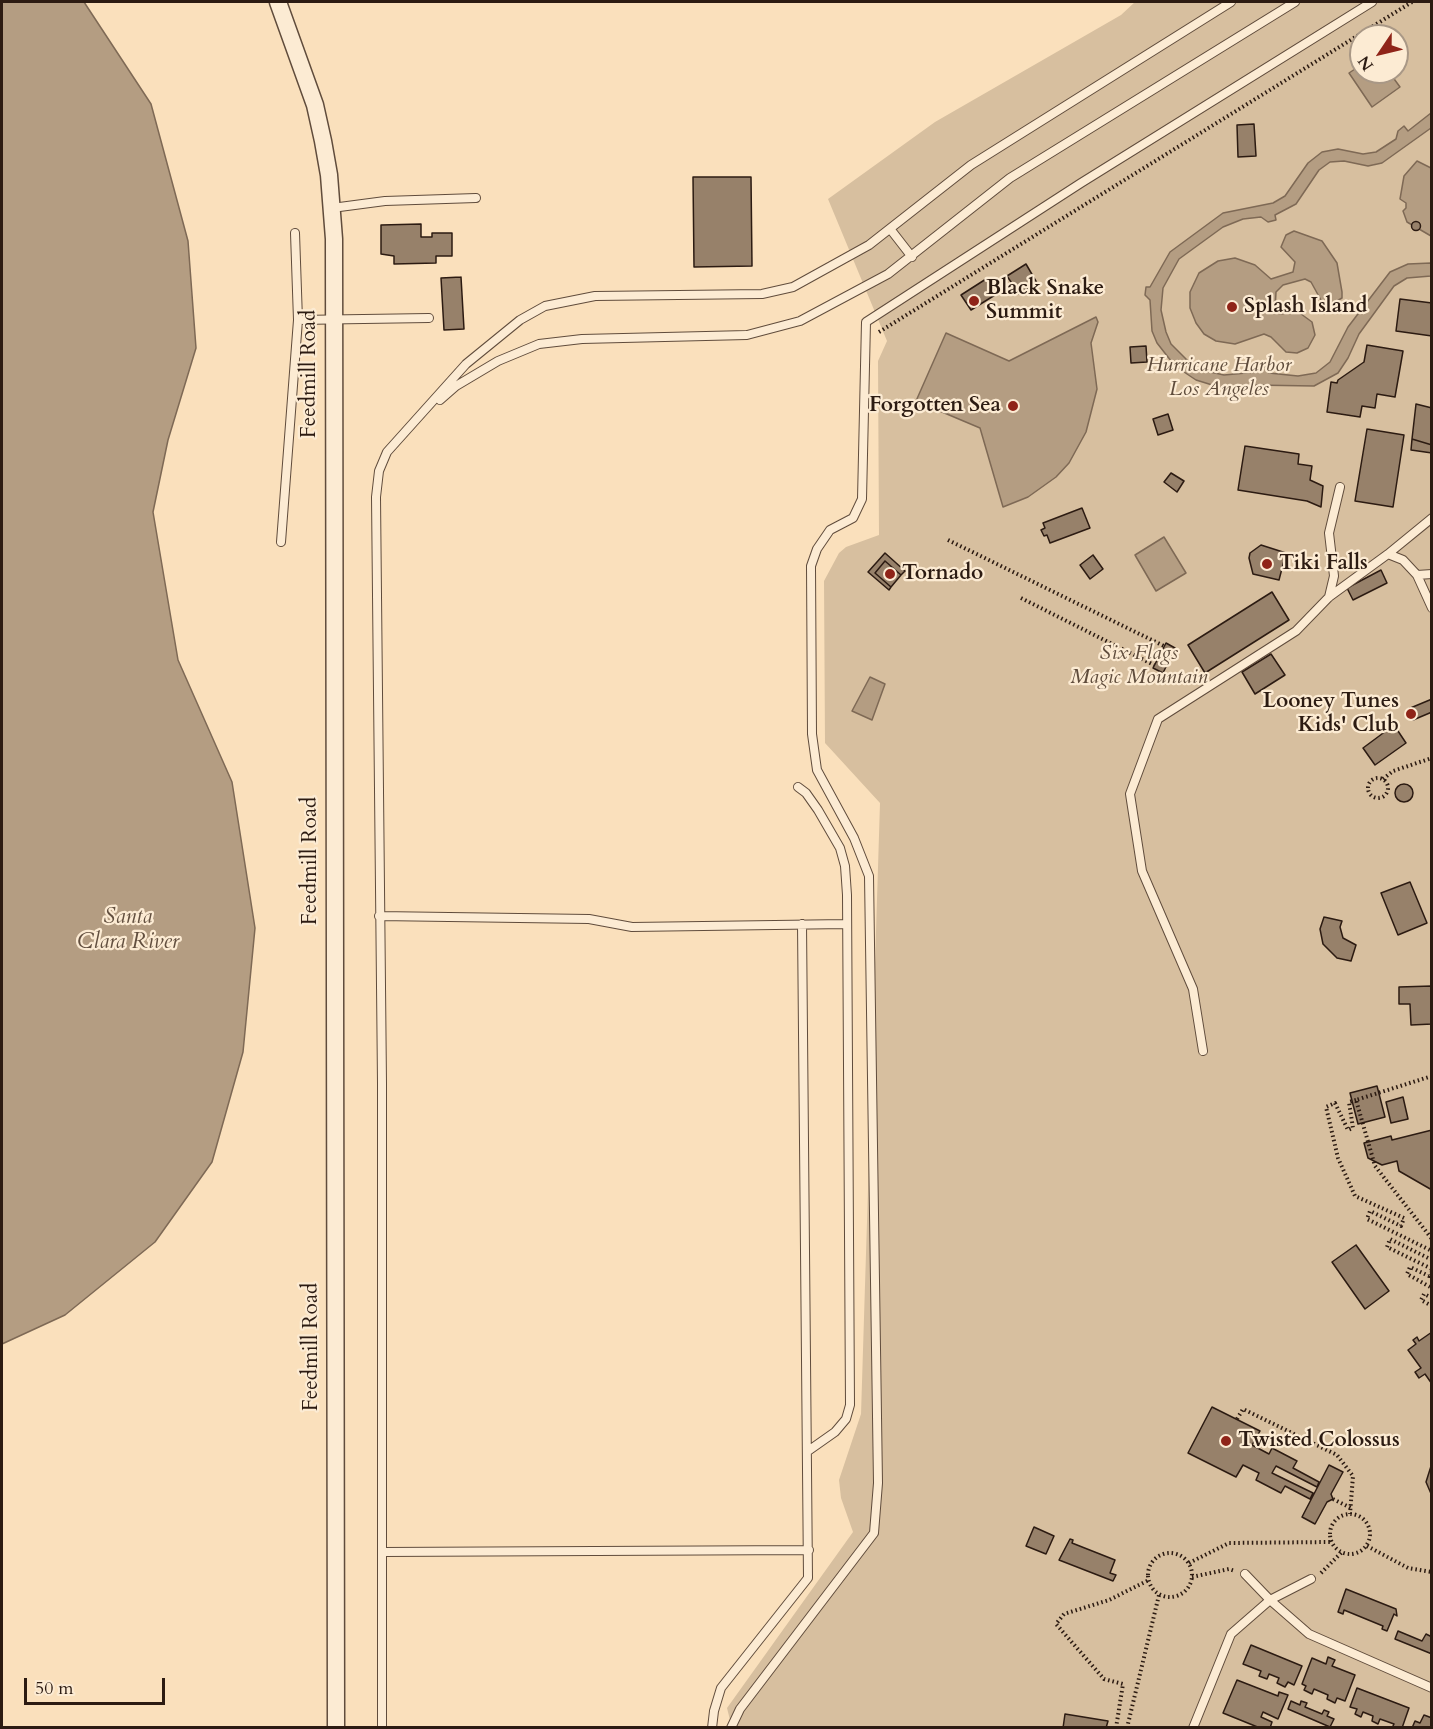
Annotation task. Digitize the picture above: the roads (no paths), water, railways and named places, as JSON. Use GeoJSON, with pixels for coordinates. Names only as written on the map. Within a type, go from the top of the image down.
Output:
{"type":"FeatureCollection","features":[{"type":"Feature","properties":{"kind":"street","name":"Feedmill Road"},"geometry":{"type":"LineString","coordinates":[[278,2],[315,105],[329,175],[332,208],[336,1728]]}},
{"type":"Feature","properties":{"kind":"lane"},"geometry":{"type":"LineString","coordinates":[[382,1728],[380,916],[376,497],[379,471],[387,452],[466,364],[520,320],[545,306],[595,296],[762,294],[793,287],[869,245],[971,165],[1231,2]]}},
{"type":"Feature","properties":{"kind":"lane"},"geometry":{"type":"LineString","coordinates":[[415,421],[456,386],[526,347],[582,339],[710,338],[774,330],[800,321],[845,298],[912,257],[986,194],[1010,178],[1295,2]]}},
{"type":"Feature","properties":{"kind":"lane"},"geometry":{"type":"LineString","coordinates":[[731,1728],[740,1709],[874,1533],[878,1483],[869,876],[854,838],[817,770],[812,734],[811,566],[816,549],[830,530],[853,518],[862,499],[866,321],[1071,189],[1372,2]]}},
{"type":"Feature","properties":{"kind":"lane"},"geometry":{"type":"LineString","coordinates":[[332,208],[385,201],[476,198]]}},
{"type":"Feature","properties":{"kind":"lane"},"geometry":{"type":"LineString","coordinates":[[891,230],[912,257]]}},
{"type":"Feature","properties":{"kind":"lane"},"geometry":{"type":"LineString","coordinates":[[280,542],[298,320],[296,233]]}},
{"type":"Feature","properties":{"kind":"lane"},"geometry":{"type":"LineString","coordinates":[[298,320],[333,322],[429,318]]}},
{"type":"Feature","properties":{"kind":"lane"},"geometry":{"type":"LineString","coordinates":[[1329,597],[1334,576],[1329,533],[1340,487]]}},
{"type":"Feature","properties":{"kind":"lane"},"geometry":{"type":"LineString","coordinates":[[1203,1051],[1193,989],[1142,871],[1130,794],[1158,719],[1296,631],[1329,597],[1388,554],[1431,518]]}},
{"type":"Feature","properties":{"kind":"lane"},"geometry":{"type":"LineString","coordinates":[[1388,554],[1403,560],[1417,575],[1431,608]]}},
{"type":"Feature","properties":{"kind":"lane"},"geometry":{"type":"LineString","coordinates":[[1417,575],[1431,574]]}},
{"type":"Feature","properties":{"kind":"lane"},"geometry":{"type":"LineString","coordinates":[[798,787],[806,793],[818,810],[840,848],[845,866],[846,924],[850,1406],[846,1419],[835,1432],[808,1451]]}},
{"type":"Feature","properties":{"kind":"lane"},"geometry":{"type":"LineString","coordinates":[[380,916],[589,919],[632,927],[846,924]]}},
{"type":"Feature","properties":{"kind":"lane"},"geometry":{"type":"LineString","coordinates":[[712,1728],[714,1711],[722,1688],[808,1578],[810,1550],[802,924]]}},
{"type":"Feature","properties":{"kind":"lane"},"geometry":{"type":"LineString","coordinates":[[382,1552],[810,1550]]}},
{"type":"Feature","properties":{"kind":"lane"},"geometry":{"type":"LineString","coordinates":[[1245,1574],[1270,1600],[1309,1634],[1431,1688]]}},
{"type":"Feature","properties":{"kind":"lane"},"geometry":{"type":"LineString","coordinates":[[1193,1728],[1231,1635],[1270,1600],[1311,1579]]}},
{"type":"Feature","properties":{"kind":"water","name":"Santa Clara River"},"geometry":{"type":"Polygon","coordinates":[[[2,2],[84,2],[151,104],[188,241],[196,348],[168,440],[153,512],[178,660],[232,782],[255,928],[243,1052],[212,1162],[155,1242],[65,1315],[2,1344],[2,2]]]}},
{"type":"Feature","properties":{"kind":"water"},"geometry":{"type":"Polygon","coordinates":[[[1356,84],[1398,84],[1400,87],[1372,107],[1356,84]]]}},
{"type":"Feature","properties":{"kind":"water"},"geometry":{"type":"Polygon","coordinates":[[[1431,113],[1431,128],[1382,163],[1368,166],[1344,161],[1330,162],[1319,170],[1296,204],[1275,215],[1276,220],[1268,222],[1261,217],[1243,219],[1223,227],[1179,259],[1163,288],[1161,310],[1166,332],[1171,344],[1190,363],[1201,370],[1224,375],[1257,372],[1257,367],[1266,367],[1269,373],[1298,376],[1316,373],[1330,362],[1348,327],[1390,272],[1408,264],[1431,263],[1431,276],[1407,278],[1394,286],[1359,334],[1338,373],[1314,386],[1253,385],[1222,388],[1196,380],[1175,366],[1157,343],[1152,331],[1150,300],[1145,295],[1146,287],[1150,287],[1170,252],[1223,213],[1273,203],[1285,196],[1308,163],[1322,152],[1338,149],[1363,154],[1376,152],[1396,139],[1398,131],[1404,126],[1408,131],[1431,113]]]}},
{"type":"Feature","properties":{"kind":"water"},"geometry":{"type":"Polygon","coordinates":[[[1417,161],[1431,168],[1431,236],[1407,222],[1403,211],[1406,203],[1400,199],[1404,176],[1417,161]]]}},
{"type":"Feature","properties":{"kind":"water"},"geometry":{"type":"Polygon","coordinates":[[[1294,231],[1322,241],[1337,263],[1342,292],[1342,298],[1335,302],[1322,302],[1311,282],[1305,279],[1283,285],[1276,292],[1275,311],[1281,314],[1297,311],[1312,322],[1315,335],[1308,348],[1297,353],[1286,352],[1271,337],[1264,334],[1235,344],[1216,341],[1204,334],[1196,323],[1190,308],[1190,292],[1199,273],[1218,261],[1235,258],[1255,265],[1271,279],[1293,272],[1295,262],[1281,247],[1286,235],[1294,231]]]}},
{"type":"Feature","properties":{"kind":"water"},"geometry":{"type":"Polygon","coordinates":[[[1096,317],[1098,322],[1091,343],[1097,389],[1086,432],[1069,463],[1056,477],[1028,497],[1003,507],[980,428],[916,401],[946,333],[1009,361],[1096,317]]]}},
{"type":"Feature","properties":{"kind":"water"},"geometry":{"type":"Polygon","coordinates":[[[1164,537],[1186,573],[1156,591],[1135,555],[1164,537]]]}},
{"type":"Feature","properties":{"kind":"water"},"geometry":{"type":"Polygon","coordinates":[[[870,677],[885,684],[872,720],[852,711],[870,677]]]}},
{"type":"Feature","properties":{"kind":"place","name":"Black Snake Summit"},"geometry":{"type":"Point","coordinates":[974,301]}},
{"type":"Feature","properties":{"kind":"place","name":"Splash Island"},"geometry":{"type":"Point","coordinates":[1232,307]}},
{"type":"Feature","properties":{"kind":"place","name":"Forgotten Sea"},"geometry":{"type":"Point","coordinates":[1013,406]}},
{"type":"Feature","properties":{"kind":"place","name":"Tiki Falls"},"geometry":{"type":"Point","coordinates":[1267,564]}},
{"type":"Feature","properties":{"kind":"place","name":"Tornado"},"geometry":{"type":"Point","coordinates":[890,574]}},
{"type":"Feature","properties":{"kind":"place","name":"Looney Tunes Kids' Club"},"geometry":{"type":"Point","coordinates":[1411,714]}},
{"type":"Feature","properties":{"kind":"place","name":"Twisted Colossus"},"geometry":{"type":"Point","coordinates":[1226,1441]}},
{"type":"Feature","properties":{"kind":"park label","name":"Hurricane Harbor Los Angeles"},"geometry":{"type":"Point","coordinates":[1219,378]}},
{"type":"Feature","properties":{"kind":"park label","name":"Six Flags Magic Mountain"},"geometry":{"type":"Point","coordinates":[1139,666]}}]}
